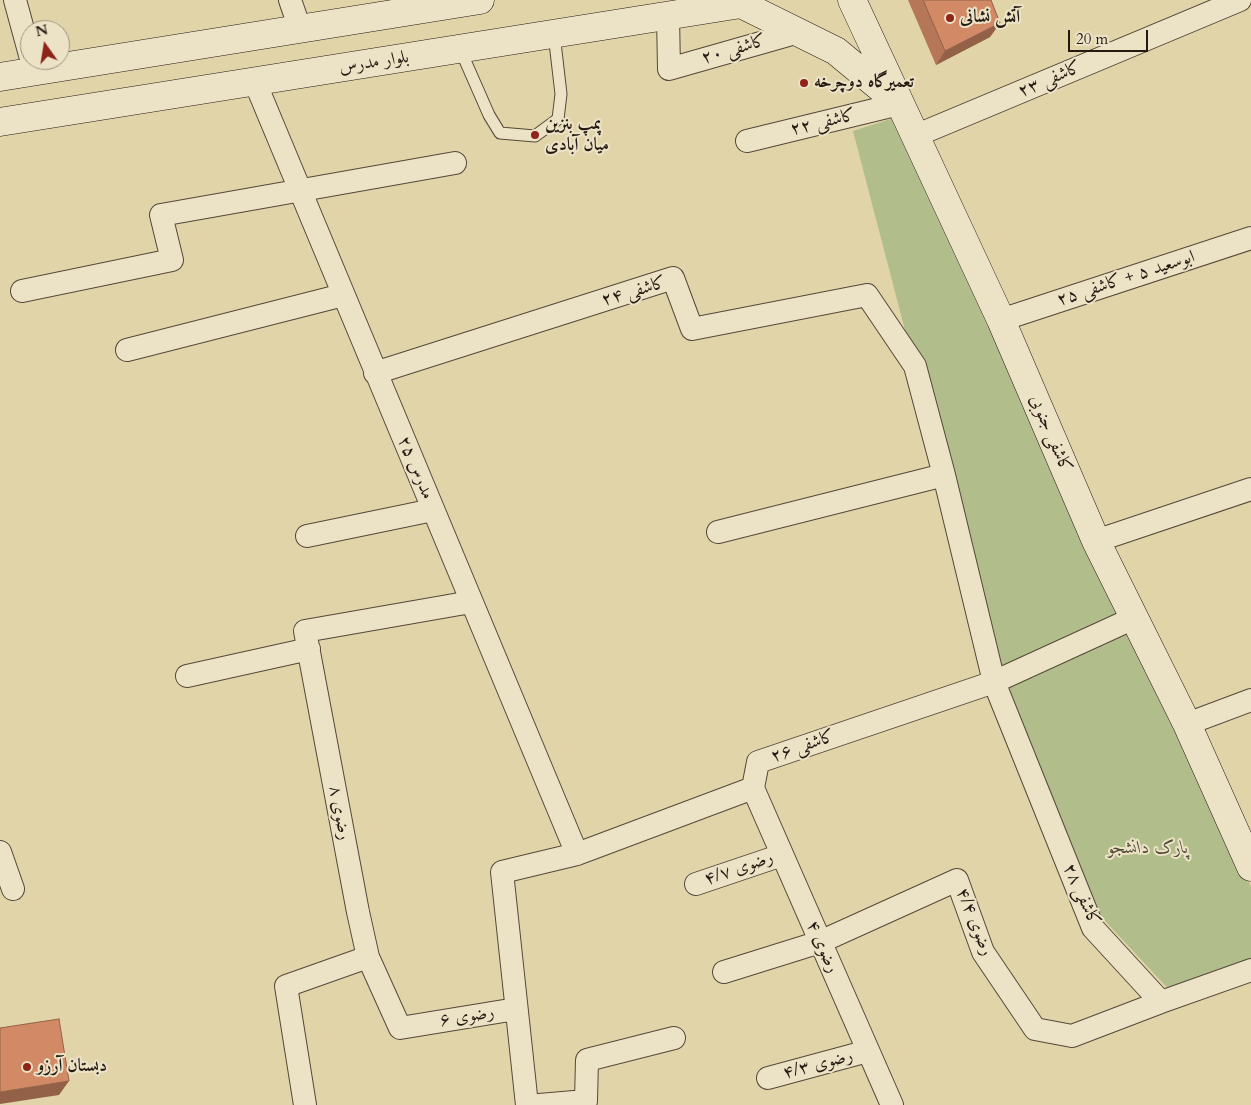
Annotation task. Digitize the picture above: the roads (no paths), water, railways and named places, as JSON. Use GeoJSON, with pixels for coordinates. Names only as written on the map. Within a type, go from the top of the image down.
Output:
{"type":"FeatureCollection","features":[{"type":"Feature","properties":{"kind":"main road"},"geometry":{"type":"LineString","coordinates":[[70,57],[300,29],[480,0]]}},
{"type":"Feature","properties":{"kind":"main road","name":"کاشفی جنوبی"},"geometry":{"type":"LineString","coordinates":[[852,0],[1000,320],[1096,541],[1186,724],[1251,867]]}},
{"type":"Feature","properties":{"kind":"main road"},"geometry":{"type":"LineString","coordinates":[[744,2],[836,51],[899,104]]}},
{"type":"Feature","properties":{"kind":"main road","name":"بلوار مدرس"},"geometry":{"type":"LineString","coordinates":[[0,122],[668,16],[744,2]]}},
{"type":"Feature","properties":{"kind":"main road"},"geometry":{"type":"LineString","coordinates":[[0,76],[20,67]]}},
{"type":"Feature","properties":{"kind":"street"},"geometry":{"type":"LineString","coordinates":[[15,0],[20,20]]}},
{"type":"Feature","properties":{"kind":"street"},"geometry":{"type":"LineString","coordinates":[[290,0],[300,29]]}},
{"type":"Feature","properties":{"kind":"street","name":"کاشفی ۲۳"},"geometry":{"type":"LineString","coordinates":[[916,136],[1240,0]]}},
{"type":"Feature","properties":{"kind":"street","name":"کاشفی ۲۰"},"geometry":{"type":"LineString","coordinates":[[668,16],[669,69],[799,32]]}},
{"type":"Feature","properties":{"kind":"street","name":"مدرس ۲۵"},"geometry":{"type":"LineString","coordinates":[[255,82],[577,854]]}},
{"type":"Feature","properties":{"kind":"street","name":"کاشفی ۲۲"},"geometry":{"type":"LineString","coordinates":[[748,141],[899,104]]}},
{"type":"Feature","properties":{"kind":"street"},"geometry":{"type":"LineString","coordinates":[[22,291],[172,260],[161,215],[454,163]]}},
{"type":"Feature","properties":{"kind":"street","name":"ابوسعید ۵ + کاشفی ۲۵"},"geometry":{"type":"LineString","coordinates":[[1000,320],[1251,238]]}},
{"type":"Feature","properties":{"kind":"street","name":"کاشفی ۲۴"},"geometry":{"type":"LineString","coordinates":[[376,373],[673,278],[692,329],[867,294]]}},
{"type":"Feature","properties":{"kind":"street","name":"کاشفی ۲۸"},"geometry":{"type":"LineString","coordinates":[[867,294],[915,366],[944,475],[994,682],[1093,928],[1161,1002]]}},
{"type":"Feature","properties":{"kind":"street"},"geometry":{"type":"LineString","coordinates":[[127,350],[343,295]]}},
{"type":"Feature","properties":{"kind":"street"},"geometry":{"type":"LineString","coordinates":[[718,532],[944,475]]}},
{"type":"Feature","properties":{"kind":"street"},"geometry":{"type":"LineString","coordinates":[[1096,541],[1251,489]]}},
{"type":"Feature","properties":{"kind":"street"},"geometry":{"type":"LineString","coordinates":[[307,536],[433,510]]}},
{"type":"Feature","properties":{"kind":"street","name":"رضوی ۸"},"geometry":{"type":"LineString","coordinates":[[368,957],[305,632],[471,602]]}},
{"type":"Feature","properties":{"kind":"street"},"geometry":{"type":"LineString","coordinates":[[994,682],[1134,618]]}},
{"type":"Feature","properties":{"kind":"street"},"geometry":{"type":"LineString","coordinates":[[187,676],[309,649]]}},
{"type":"Feature","properties":{"kind":"street","name":"کاشفی ۲۶"},"geometry":{"type":"LineString","coordinates":[[753,788],[758,762],[994,682]]}},
{"type":"Feature","properties":{"kind":"street"},"geometry":{"type":"LineString","coordinates":[[1186,724],[1251,700]]}},
{"type":"Feature","properties":{"kind":"street"},"geometry":{"type":"LineString","coordinates":[[516,1009],[502,872],[577,854],[753,788]]}},
{"type":"Feature","properties":{"kind":"street","name":"رضوی ۴"},"geometry":{"type":"LineString","coordinates":[[753,788],[892,1105]]}},
{"type":"Feature","properties":{"kind":"street"},"geometry":{"type":"LineString","coordinates":[[0,852],[13,888]]}},
{"type":"Feature","properties":{"kind":"street","name":"رضوی ۴/۷"},"geometry":{"type":"LineString","coordinates":[[696,884],[782,855]]}},
{"type":"Feature","properties":{"kind":"street","name":"رضوی ۴/۴"},"geometry":{"type":"LineString","coordinates":[[820,942],[957,880],[983,952],[1035,1029],[1072,1036],[1161,1002]]}},
{"type":"Feature","properties":{"kind":"street"},"geometry":{"type":"LineString","coordinates":[[724,972],[820,942]]}},
{"type":"Feature","properties":{"kind":"street"},"geometry":{"type":"LineString","coordinates":[[305,1105],[286,986],[368,957]]}},
{"type":"Feature","properties":{"kind":"street","name":"رضوی ۶"},"geometry":{"type":"LineString","coordinates":[[368,957],[400,1028],[516,1009],[526,1105]]}},
{"type":"Feature","properties":{"kind":"street"},"geometry":{"type":"LineString","coordinates":[[1161,1002],[1251,970]]}},
{"type":"Feature","properties":{"kind":"street"},"geometry":{"type":"LineString","coordinates":[[539,1105],[586,1101],[587,1060],[674,1038]]}},
{"type":"Feature","properties":{"kind":"street","name":"رضوی ۴/۳"},"geometry":{"type":"LineString","coordinates":[[768,1078],[868,1051]]}},
{"type":"Feature","properties":{"kind":"lane"},"geometry":{"type":"LineString","coordinates":[[460,49],[489,115],[500,133],[535,136],[558,119],[561,94],[554,34]]}},
{"type":"Feature","properties":{"kind":"place","name":"آتش نشانی"},"geometry":{"type":"Point","coordinates":[950,18]}},
{"type":"Feature","properties":{"kind":"place","name":"تعمیرگاه دوچرخه"},"geometry":{"type":"Point","coordinates":[804,83]}},
{"type":"Feature","properties":{"kind":"place","name":"پمپ بنزین میان آبادی"},"geometry":{"type":"Point","coordinates":[535,135]}},
{"type":"Feature","properties":{"kind":"place","name":"دبستان آرزو"},"geometry":{"type":"Point","coordinates":[27,1067]}},
{"type":"Feature","properties":{"kind":"park label","name":"پارک دانشجو"},"geometry":{"type":"Point","coordinates":[1148,849]}}]}
